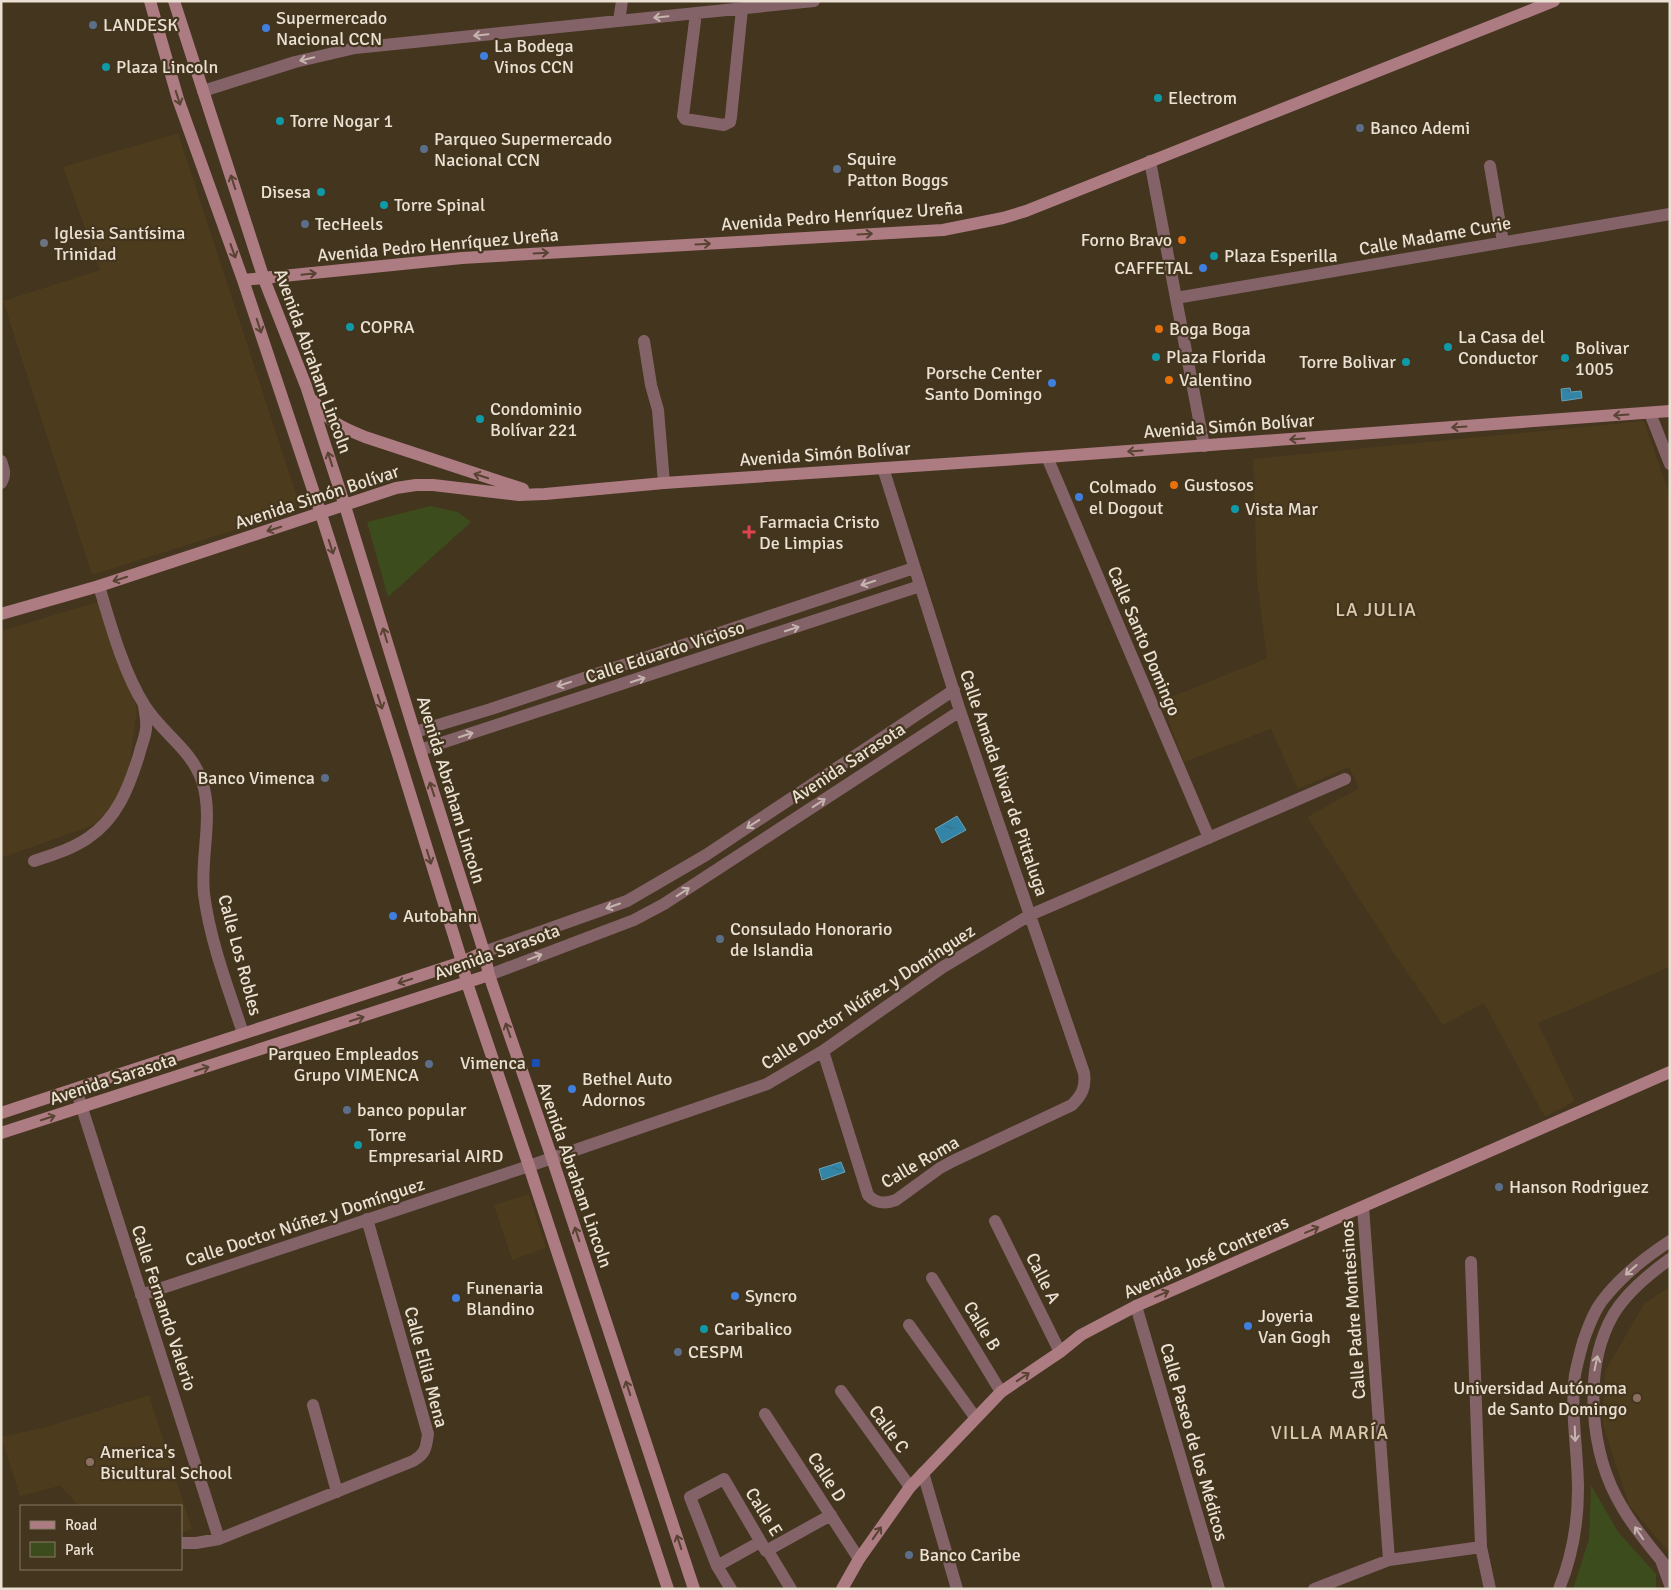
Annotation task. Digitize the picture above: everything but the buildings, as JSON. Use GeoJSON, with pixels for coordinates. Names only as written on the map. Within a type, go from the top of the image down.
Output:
{"type":"FeatureCollection","features":[{"type":"Feature","properties":{"kind":"main road"},"geometry":{"type":"LineString","coordinates":[[150,1],[178,99],[243,280],[321,514],[399,758],[467,983],[668,1589]]}},
{"type":"Feature","properties":{"kind":"main road","name":"Avenida Abraham Lincoln"},"geometry":{"type":"LineString","coordinates":[[174,1],[264,279],[306,386],[484,952],[489,975],[552,1158],[694,1589]]}},
{"type":"Feature","properties":{"kind":"main road","name":"Avenida Pedro Henríquez Ureña"},"geometry":{"type":"LineString","coordinates":[[243,280],[462,258],[943,230],[1003,218],[1026,211],[1554,1]]}},
{"type":"Feature","properties":{"kind":"main road"},"geometry":{"type":"LineString","coordinates":[[306,386],[327,418],[342,427],[365,437],[510,485],[545,494]]}},
{"type":"Feature","properties":{"kind":"main road","name":"Avenida Simón Bolívar"},"geometry":{"type":"LineString","coordinates":[[1,614],[100,586],[396,488],[416,485],[448,486],[519,495],[545,494],[664,483],[1204,446],[1670,411]]}},
{"type":"Feature","properties":{"kind":"main road"},"geometry":{"type":"LineString","coordinates":[[393,741],[415,732]]}},
{"type":"Feature","properties":{"kind":"main road"},"geometry":{"type":"LineString","coordinates":[[399,758],[420,750]]}},
{"type":"Feature","properties":{"kind":"main road","name":"Avenida Sarasota"},"geometry":{"type":"LineString","coordinates":[[1,1113],[462,962],[484,952]]}},
{"type":"Feature","properties":{"kind":"main road","name":"Avenida Sarasota"},"geometry":{"type":"LineString","coordinates":[[1,1133],[489,975]]}},
{"type":"Feature","properties":{"kind":"main road","name":"Avenida José Contreras"},"geometry":{"type":"LineString","coordinates":[[842,1589],[859,1559],[910,1488],[975,1417],[1001,1392],[1060,1352],[1081,1335],[1136,1306],[1670,1072]]}},
{"type":"Feature","properties":{"kind":"street"},"geometry":{"type":"LineString","coordinates":[[619,21],[622,1]]}},
{"type":"Feature","properties":{"kind":"street"},"geometry":{"type":"LineString","coordinates":[[203,91],[304,60],[355,48],[807,2]]}},
{"type":"Feature","properties":{"kind":"street"},"geometry":{"type":"LineString","coordinates":[[696,13],[683,116],[685,119],[724,125],[730,122],[732,117],[742,9]]}},
{"type":"Feature","properties":{"kind":"street"},"geometry":{"type":"LineString","coordinates":[[1150,161],[1204,446]]}},
{"type":"Feature","properties":{"kind":"street"},"geometry":{"type":"LineString","coordinates":[[1490,166],[1503,242]]}},
{"type":"Feature","properties":{"kind":"street","name":"Calle Madame Curie"},"geometry":{"type":"LineString","coordinates":[[1176,298],[1670,214]]}},
{"type":"Feature","properties":{"kind":"street"},"geometry":{"type":"LineString","coordinates":[[644,341],[651,385],[658,410],[664,483]]}},
{"type":"Feature","properties":{"kind":"street"},"geometry":{"type":"LineString","coordinates":[[1650,412],[1670,464]]}},
{"type":"Feature","properties":{"kind":"street","name":"Calle Santo Domingo"},"geometry":{"type":"LineString","coordinates":[[1047,457],[1209,838]]}},
{"type":"Feature","properties":{"kind":"street"},"geometry":{"type":"LineString","coordinates":[[1,461],[4,478],[1,483]]}},
{"type":"Feature","properties":{"kind":"street","name":"Calle Amada Nivar de Pittaluga"},"geometry":{"type":"LineString","coordinates":[[883,468],[960,711],[1084,1073],[1085,1082],[1083,1090],[1079,1098],[1072,1105]]}},
{"type":"Feature","properties":{"kind":"street","name":"Calle Eduardo Vicioso"},"geometry":{"type":"LineString","coordinates":[[415,732],[612,669],[914,568]]}},
{"type":"Feature","properties":{"kind":"street","name":"Calle Los Robles"},"geometry":{"type":"LineString","coordinates":[[100,586],[130,679],[144,706],[157,724],[188,754],[197,768],[202,782],[208,810],[204,879],[206,906],[213,936],[243,1033]]}},
{"type":"Feature","properties":{"kind":"street","name":"Calle Eduardo Vicioso"},"geometry":{"type":"LineString","coordinates":[[420,750],[920,586]]}},
{"type":"Feature","properties":{"kind":"street"},"geometry":{"type":"LineString","coordinates":[[612,669],[619,686]]}},
{"type":"Feature","properties":{"kind":"street","name":"Avenida Sarasota"},"geometry":{"type":"LineString","coordinates":[[484,952],[627,901],[706,855],[954,690]]}},
{"type":"Feature","properties":{"kind":"street"},"geometry":{"type":"LineString","coordinates":[[34,861],[87,839],[110,818],[120,804],[128,787],[144,739],[146,728],[144,706]]}},
{"type":"Feature","properties":{"kind":"street","name":"Avenida Sarasota"},"geometry":{"type":"LineString","coordinates":[[489,975],[634,920],[664,904],[960,711]]}},
{"type":"Feature","properties":{"kind":"street"},"geometry":{"type":"LineString","coordinates":[[845,763],[857,779]]}},
{"type":"Feature","properties":{"kind":"street","name":"Calle Doctor Núñez y Domínguez"},"geometry":{"type":"LineString","coordinates":[[141,1295],[529,1166],[767,1084],[823,1051],[943,968],[1030,915],[1345,779]]}},
{"type":"Feature","properties":{"kind":"street"},"geometry":{"type":"LineString","coordinates":[[706,855],[716,870]]}},
{"type":"Feature","properties":{"kind":"street","name":"Calle Roma"},"geometry":{"type":"LineString","coordinates":[[823,1051],[868,1195],[880,1203],[896,1200],[940,1168],[1072,1105]]}},
{"type":"Feature","properties":{"kind":"street","name":"Calle Fernando Valerio"},"geometry":{"type":"LineString","coordinates":[[76,1089],[219,1539]]}},
{"type":"Feature","properties":{"kind":"street","name":"Calle Padre Montesinos"},"geometry":{"type":"LineString","coordinates":[[1363,1208],[1389,1560]]}},
{"type":"Feature","properties":{"kind":"street","name":"Calle Elila Mena"},"geometry":{"type":"LineString","coordinates":[[182,1543],[196,1543],[219,1539],[413,1461],[420,1457],[426,1448],[428,1434],[367,1220]]}},
{"type":"Feature","properties":{"kind":"street","name":"Calle A"},"geometry":{"type":"LineString","coordinates":[[995,1221],[1060,1352]]}},
{"type":"Feature","properties":{"kind":"street"},"geometry":{"type":"LineString","coordinates":[[1559,1589],[1566,1572],[1575,1533],[1578,1490],[1575,1377],[1585,1336],[1596,1311],[1612,1290],[1638,1264],[1670,1241]]}},
{"type":"Feature","properties":{"kind":"street"},"geometry":{"type":"LineString","coordinates":[[1670,1260],[1655,1270],[1614,1313],[1605,1331],[1598,1354],[1593,1383],[1597,1438],[1610,1483],[1622,1507],[1646,1542],[1670,1571]]}},
{"type":"Feature","properties":{"kind":"street"},"geometry":{"type":"LineString","coordinates":[[1471,1262],[1481,1547],[1490,1589]]}},
{"type":"Feature","properties":{"kind":"street","name":"Calle B"},"geometry":{"type":"LineString","coordinates":[[932,1278],[1001,1392]]}},
{"type":"Feature","properties":{"kind":"street","name":"Calle Paseo de los Médicos"},"geometry":{"type":"LineString","coordinates":[[1136,1306],[1219,1589]]}},
{"type":"Feature","properties":{"kind":"street"},"geometry":{"type":"LineString","coordinates":[[909,1325],[975,1417]]}},
{"type":"Feature","properties":{"kind":"street","name":"Calle C"},"geometry":{"type":"LineString","coordinates":[[841,1391],[910,1488]]}},
{"type":"Feature","properties":{"kind":"street"},"geometry":{"type":"LineString","coordinates":[[312,1405],[337,1492]]}},
{"type":"Feature","properties":{"kind":"street","name":"Calle D"},"geometry":{"type":"LineString","coordinates":[[765,1414],[859,1559]]}},
{"type":"Feature","properties":{"kind":"street"},"geometry":{"type":"LineString","coordinates":[[923,1473],[957,1589]]}},
{"type":"Feature","properties":{"kind":"street","name":"Calle E"},"geometry":{"type":"LineString","coordinates":[[716,1566],[690,1497],[724,1479],[764,1546],[831,1515]]}},
{"type":"Feature","properties":{"kind":"street"},"geometry":{"type":"LineString","coordinates":[[731,1589],[716,1566],[764,1546],[792,1589]]}},
{"type":"Feature","properties":{"kind":"street"},"geometry":{"type":"LineString","coordinates":[[1314,1589],[1389,1560],[1481,1547]]}},
{"type":"Feature","properties":{"kind":"street"},"geometry":{"type":"LineString","coordinates":[[1661,1560],[1670,1585]]}},
{"type":"Feature","properties":{"kind":"shaded area"},"geometry":{"type":"Polygon","coordinates":[[[178,133],[301,509],[92,575],[3,301],[100,270],[63,167],[178,133]]]}},
{"type":"Feature","properties":{"kind":"shaded area"},"geometry":{"type":"Polygon","coordinates":[[[1644,421],[1670,495],[1670,967],[1538,1023],[1575,1101],[1545,1117],[1484,1003],[1443,1025],[1392,950],[1307,817],[1359,788],[1349,767],[1298,789],[1271,729],[1184,762],[1161,701],[1267,658],[1257,581],[1253,459],[1644,421]]]}},
{"type":"Feature","properties":{"kind":"shaded area"},"geometry":{"type":"Polygon","coordinates":[[[100,601],[137,709],[129,770],[114,805],[94,825],[1,858],[1,631],[100,601]]]}},
{"type":"Feature","properties":{"kind":"shaded area"},"geometry":{"type":"Polygon","coordinates":[[[529,1194],[546,1248],[512,1260],[494,1205],[529,1194]]]}},
{"type":"Feature","properties":{"kind":"shaded area","name":"Universidad Autónoma de Santo Domingo"},"geometry":{"type":"Polygon","coordinates":[[[1670,1286],[1670,1554],[1629,1505],[1603,1425],[1605,1371],[1644,1304],[1670,1286]]]}},
{"type":"Feature","properties":{"kind":"shaded area","name":"America's Bicultural School"},"geometry":{"type":"Polygon","coordinates":[[[149,1395],[192,1529],[182,1533],[182,1505],[78,1505],[60,1486],[20,1496],[1,1437],[46,1427],[149,1395]]]}},
{"type":"Feature","properties":{"kind":"green space"},"geometry":{"type":"Polygon","coordinates":[[[430,506],[458,512],[471,522],[388,597],[367,522],[430,506]]]}},
{"type":"Feature","properties":{"kind":"green space"},"geometry":{"type":"Polygon","coordinates":[[[1591,1485],[1618,1532],[1656,1574],[1656,1589],[1573,1589],[1589,1539],[1591,1485]]]}},
{"type":"Feature","properties":{"kind":"water"},"geometry":{"type":"Polygon","coordinates":[[[1570,388],[1571,392],[1581,391],[1582,398],[1562,401],[1561,389],[1570,388]]]}},
{"type":"Feature","properties":{"kind":"water"},"geometry":{"type":"Polygon","coordinates":[[[957,816],[966,830],[942,843],[935,829],[957,816]]]}},
{"type":"Feature","properties":{"kind":"water"},"geometry":{"type":"Polygon","coordinates":[[[841,1162],[845,1172],[822,1180],[819,1169],[841,1162]]]}},
{"type":"Feature","properties":{"kind":"place","name":"LANDESK"},"geometry":{"type":"Point","coordinates":[93,25]}},
{"type":"Feature","properties":{"kind":"place","name":"Supermercado Nacional CCN"},"geometry":{"type":"Point","coordinates":[266,28]}},
{"type":"Feature","properties":{"kind":"place","name":"La Bodega Vinos CCN"},"geometry":{"type":"Point","coordinates":[484,56]}},
{"type":"Feature","properties":{"kind":"place","name":"Plaza Lincoln"},"geometry":{"type":"Point","coordinates":[106,67]}},
{"type":"Feature","properties":{"kind":"place","name":"Electrom"},"geometry":{"type":"Point","coordinates":[1158,98]}},
{"type":"Feature","properties":{"kind":"place","name":"Torre Nogar 1"},"geometry":{"type":"Point","coordinates":[280,121]}},
{"type":"Feature","properties":{"kind":"place","name":"Banco Ademi"},"geometry":{"type":"Point","coordinates":[1360,128]}},
{"type":"Feature","properties":{"kind":"place","name":"Parqueo Supermercado Nacional CCN"},"geometry":{"type":"Point","coordinates":[424,149]}},
{"type":"Feature","properties":{"kind":"place","name":"Squire Patton Boggs"},"geometry":{"type":"Point","coordinates":[837,169]}},
{"type":"Feature","properties":{"kind":"place","name":"Disesa"},"geometry":{"type":"Point","coordinates":[321,192]}},
{"type":"Feature","properties":{"kind":"place","name":"Torre Spinal"},"geometry":{"type":"Point","coordinates":[384,205]}},
{"type":"Feature","properties":{"kind":"place","name":"TecHeels"},"geometry":{"type":"Point","coordinates":[305,224]}},
{"type":"Feature","properties":{"kind":"place","name":"Forno Bravo"},"geometry":{"type":"Point","coordinates":[1182,240]}},
{"type":"Feature","properties":{"kind":"place","name":"Iglesia Santísima Trinidad"},"geometry":{"type":"Point","coordinates":[44,243]}},
{"type":"Feature","properties":{"kind":"place","name":"Plaza Esperilla"},"geometry":{"type":"Point","coordinates":[1214,256]}},
{"type":"Feature","properties":{"kind":"place","name":"CAFFETAL"},"geometry":{"type":"Point","coordinates":[1203,268]}},
{"type":"Feature","properties":{"kind":"place","name":"COPRA"},"geometry":{"type":"Point","coordinates":[350,327]}},
{"type":"Feature","properties":{"kind":"place","name":"Boga Boga"},"geometry":{"type":"Point","coordinates":[1159,329]}},
{"type":"Feature","properties":{"kind":"place","name":"La Casa del Conductor"},"geometry":{"type":"Point","coordinates":[1448,347]}},
{"type":"Feature","properties":{"kind":"place","name":"Plaza Florida"},"geometry":{"type":"Point","coordinates":[1156,357]}},
{"type":"Feature","properties":{"kind":"place","name":"Bolivar 1005"},"geometry":{"type":"Point","coordinates":[1565,358]}},
{"type":"Feature","properties":{"kind":"place","name":"Torre Bolivar"},"geometry":{"type":"Point","coordinates":[1406,362]}},
{"type":"Feature","properties":{"kind":"place","name":"Valentino"},"geometry":{"type":"Point","coordinates":[1169,380]}},
{"type":"Feature","properties":{"kind":"place","name":"Porsche Center Santo Domingo"},"geometry":{"type":"Point","coordinates":[1052,383]}},
{"type":"Feature","properties":{"kind":"place","name":"Condominio Bolívar 221"},"geometry":{"type":"Point","coordinates":[480,419]}},
{"type":"Feature","properties":{"kind":"place","name":"Gustosos"},"geometry":{"type":"Point","coordinates":[1174,485]}},
{"type":"Feature","properties":{"kind":"place","name":"Colmado el Dogout"},"geometry":{"type":"Point","coordinates":[1079,497]}},
{"type":"Feature","properties":{"kind":"place","name":"Vista Mar"},"geometry":{"type":"Point","coordinates":[1235,509]}},
{"type":"Feature","properties":{"kind":"place","name":"Farmacia Cristo De Limpias"},"geometry":{"type":"Point","coordinates":[749,532]}},
{"type":"Feature","properties":{"kind":"place","name":"Banco Vimenca"},"geometry":{"type":"Point","coordinates":[325,778]}},
{"type":"Feature","properties":{"kind":"place","name":"Autobahn"},"geometry":{"type":"Point","coordinates":[393,916]}},
{"type":"Feature","properties":{"kind":"place","name":"Consulado Honorario de Islandia"},"geometry":{"type":"Point","coordinates":[720,939]}},
{"type":"Feature","properties":{"kind":"place","name":"Vimenca"},"geometry":{"type":"Point","coordinates":[536,1063]}},
{"type":"Feature","properties":{"kind":"place","name":"Parqueo Empleados Grupo VIMENCA"},"geometry":{"type":"Point","coordinates":[429,1064]}},
{"type":"Feature","properties":{"kind":"place","name":"Bethel Auto Adornos"},"geometry":{"type":"Point","coordinates":[572,1089]}},
{"type":"Feature","properties":{"kind":"place","name":"banco popular"},"geometry":{"type":"Point","coordinates":[347,1110]}},
{"type":"Feature","properties":{"kind":"place","name":"Torre Empresarial AIRD"},"geometry":{"type":"Point","coordinates":[358,1145]}},
{"type":"Feature","properties":{"kind":"place","name":"Hanson Rodriguez"},"geometry":{"type":"Point","coordinates":[1499,1187]}},
{"type":"Feature","properties":{"kind":"place","name":"Syncro"},"geometry":{"type":"Point","coordinates":[735,1296]}},
{"type":"Feature","properties":{"kind":"place","name":"Funenaria Blandino"},"geometry":{"type":"Point","coordinates":[456,1298]}},
{"type":"Feature","properties":{"kind":"place","name":"Joyeria Van Gogh"},"geometry":{"type":"Point","coordinates":[1248,1326]}},
{"type":"Feature","properties":{"kind":"place","name":"Caribalico"},"geometry":{"type":"Point","coordinates":[704,1329]}},
{"type":"Feature","properties":{"kind":"place","name":"CESPM"},"geometry":{"type":"Point","coordinates":[678,1352]}},
{"type":"Feature","properties":{"kind":"place","name":"Universidad Autónoma de Santo Domingo"},"geometry":{"type":"Point","coordinates":[1637,1398]}},
{"type":"Feature","properties":{"kind":"place","name":"America's Bicultural School"},"geometry":{"type":"Point","coordinates":[90,1462]}},
{"type":"Feature","properties":{"kind":"place","name":"Banco Caribe"},"geometry":{"type":"Point","coordinates":[909,1555]}},
{"type":"Feature","properties":{"kind":"district","name":"LA JULIA"},"geometry":{"type":"Point","coordinates":[1376,610]}},
{"type":"Feature","properties":{"kind":"district","name":"VILLA MARÍA"},"geometry":{"type":"Point","coordinates":[1330,1433]}}]}
